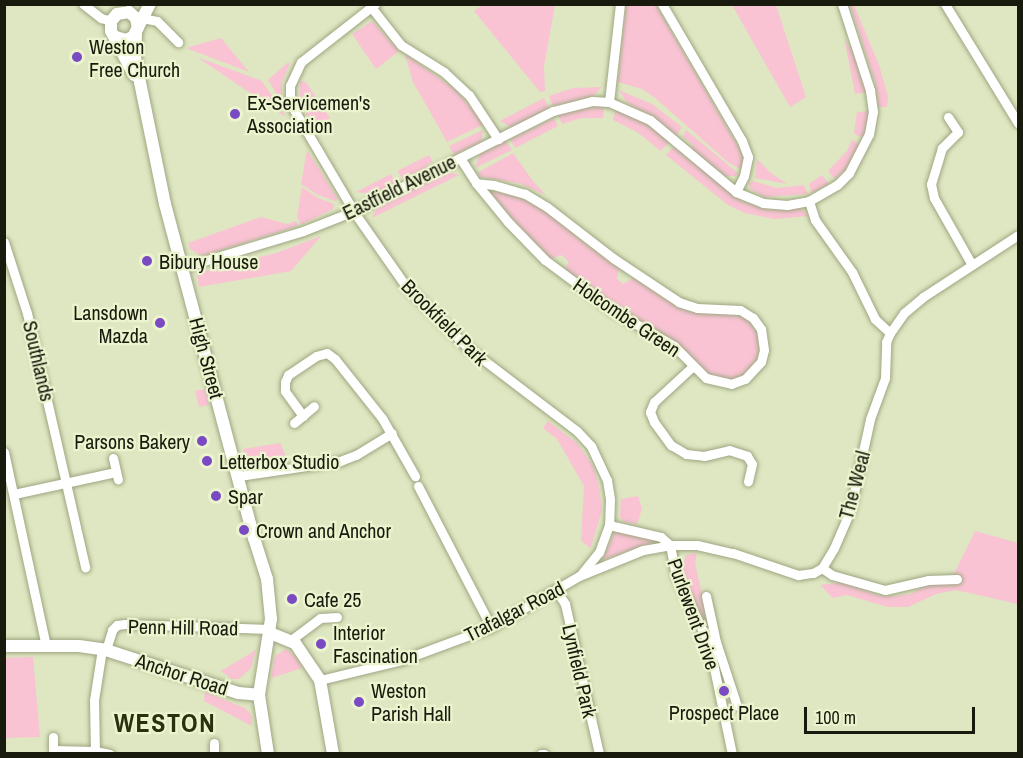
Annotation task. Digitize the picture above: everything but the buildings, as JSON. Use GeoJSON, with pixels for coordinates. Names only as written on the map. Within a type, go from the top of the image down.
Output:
{"type":"FeatureCollection","features":[{"type":"Feature","properties":{"kind":"street"},"geometry":{"type":"LineString","coordinates":[[84,4],[101,18],[111,21]]}},
{"type":"Feature","properties":{"kind":"street"},"geometry":{"type":"LineString","coordinates":[[139,26],[129,8],[117,14],[111,21],[111,31],[116,37],[125,40],[139,26],[150,4]]}},
{"type":"Feature","properties":{"kind":"street"},"geometry":{"type":"LineString","coordinates":[[609,102],[620,4]]}},
{"type":"Feature","properties":{"kind":"street"},"geometry":{"type":"LineString","coordinates":[[662,4],[742,141],[748,157],[744,176],[736,192]]}},
{"type":"Feature","properties":{"kind":"street","name":"Eastfield Avenue"},"geometry":{"type":"LineString","coordinates":[[184,267],[303,231],[354,211],[573,104],[592,101],[609,102],[650,120],[736,192],[763,203],[787,205],[809,201],[837,185],[849,172],[869,134],[873,112],[870,90],[842,4]]}},
{"type":"Feature","properties":{"kind":"street"},"geometry":{"type":"LineString","coordinates":[[945,4],[1018,123]]}},
{"type":"Feature","properties":{"kind":"street"},"geometry":{"type":"LineString","coordinates":[[373,6],[401,45],[444,72],[469,95],[498,139]]}},
{"type":"Feature","properties":{"kind":"street","name":"Brookfield Park"},"geometry":{"type":"LineString","coordinates":[[373,6],[309,53],[297,68],[290,86],[290,103],[354,211],[405,285],[430,312],[500,375],[577,431],[591,446],[607,480],[610,500],[609,525],[599,552],[579,576]]}},
{"type":"Feature","properties":{"kind":"street"},"geometry":{"type":"LineString","coordinates":[[139,26],[157,21],[178,42]]}},
{"type":"Feature","properties":{"kind":"street","name":"High Street"},"geometry":{"type":"LineString","coordinates":[[139,26],[135,58],[165,204],[267,579],[271,605],[270,631],[259,695],[268,753]]}},
{"type":"Feature","properties":{"kind":"street","name":"High Street"},"geometry":{"type":"LineString","coordinates":[[116,37],[141,87]]}},
{"type":"Feature","properties":{"kind":"street"},"geometry":{"type":"LineString","coordinates":[[948,117],[958,132],[942,148],[931,184],[934,198],[971,263]]}},
{"type":"Feature","properties":{"kind":"street","name":"Holcombe Green"},"geometry":{"type":"LineString","coordinates":[[460,158],[476,183],[508,222],[545,260],[612,310],[674,346],[693,366],[714,382],[731,384],[753,373],[764,354],[761,329],[753,318],[740,310],[698,308],[679,302],[613,258],[547,207],[525,194],[494,185],[476,183]]}},
{"type":"Feature","properties":{"kind":"street"},"geometry":{"type":"LineString","coordinates":[[809,201],[815,220],[848,265],[875,319],[890,333],[913,305],[971,263],[1018,235]]}},
{"type":"Feature","properties":{"kind":"street","name":"Southlands"},"geometry":{"type":"LineString","coordinates":[[4,242],[27,313],[86,567]]}},
{"type":"Feature","properties":{"kind":"street","name":"The Weal"},"geometry":{"type":"LineString","coordinates":[[822,567],[834,548],[850,511],[870,419],[883,385],[886,342],[890,333]]}},
{"type":"Feature","properties":{"kind":"street"},"geometry":{"type":"LineString","coordinates":[[303,416],[285,392],[285,382],[288,375],[316,356],[327,353],[335,358],[392,434],[415,476]]}},
{"type":"Feature","properties":{"kind":"street"},"geometry":{"type":"LineString","coordinates":[[693,366],[654,402],[650,412],[654,422],[671,445],[694,457],[729,450],[747,456],[752,464],[748,482]]}},
{"type":"Feature","properties":{"kind":"street"},"geometry":{"type":"LineString","coordinates":[[294,423],[314,406]]}},
{"type":"Feature","properties":{"kind":"street"},"geometry":{"type":"LineString","coordinates":[[239,477],[340,461],[356,455],[392,434]]}},
{"type":"Feature","properties":{"kind":"street"},"geometry":{"type":"LineString","coordinates":[[4,452],[46,646]]}},
{"type":"Feature","properties":{"kind":"street"},"geometry":{"type":"LineString","coordinates":[[14,494],[66,482],[117,475],[113,458]]}},
{"type":"Feature","properties":{"kind":"street"},"geometry":{"type":"LineString","coordinates":[[418,486],[491,627]]}},
{"type":"Feature","properties":{"kind":"street"},"geometry":{"type":"LineString","coordinates":[[609,525],[661,537],[670,545],[697,545],[733,553],[798,575],[813,573],[822,567],[832,575],[885,590],[928,580],[957,579]]}},
{"type":"Feature","properties":{"kind":"street","name":"Trafalgar Road"},"geometry":{"type":"LineString","coordinates":[[320,680],[402,660],[491,627],[579,576],[643,550],[670,545]]}},
{"type":"Feature","properties":{"kind":"street","name":"Purlewent Drive"},"geometry":{"type":"LineString","coordinates":[[670,545],[676,575],[712,643],[732,753]]}},
{"type":"Feature","properties":{"kind":"street","name":"Lynfield Park"},"geometry":{"type":"LineString","coordinates":[[556,590],[565,604],[599,753]]}},
{"type":"Feature","properties":{"kind":"street"},"geometry":{"type":"LineString","coordinates":[[706,596],[712,643],[737,706]]}},
{"type":"Feature","properties":{"kind":"street"},"geometry":{"type":"LineString","coordinates":[[291,640],[320,618],[337,617]]}},
{"type":"Feature","properties":{"kind":"street","name":"Penn Hill Road"},"geometry":{"type":"LineString","coordinates":[[4,646],[104,650],[112,630],[117,625],[125,624],[270,631]]}},
{"type":"Feature","properties":{"kind":"street"},"geometry":{"type":"LineString","coordinates":[[270,631],[291,640],[303,652],[320,680],[333,753]]}},
{"type":"Feature","properties":{"kind":"street"},"geometry":{"type":"LineString","coordinates":[[95,751],[94,700],[104,650]]}},
{"type":"Feature","properties":{"kind":"street","name":"Anchor Road"},"geometry":{"type":"LineString","coordinates":[[104,650],[238,693],[259,695]]}},
{"type":"Feature","properties":{"kind":"street"},"geometry":{"type":"LineString","coordinates":[[52,737],[54,750],[110,753]]}},
{"type":"Feature","properties":{"kind":"shaded area"},"geometry":{"type":"Polygon","coordinates":[[[626,4],[656,5],[740,150],[743,170],[729,163],[654,97],[642,89],[618,82],[626,4]]]}},
{"type":"Feature","properties":{"kind":"shaded area"},"geometry":{"type":"Polygon","coordinates":[[[482,5],[555,5],[544,66],[545,91],[540,92],[474,11],[482,5]]]}},
{"type":"Feature","properties":{"kind":"shaded area"},"geometry":{"type":"Polygon","coordinates":[[[732,5],[776,5],[806,97],[790,107],[732,5]]]}},
{"type":"Feature","properties":{"kind":"shaded area"},"geometry":{"type":"Polygon","coordinates":[[[850,5],[854,5],[879,65],[888,96],[887,107],[878,107],[875,82],[850,5]]]}},
{"type":"Feature","properties":{"kind":"shaded area"},"geometry":{"type":"Polygon","coordinates":[[[372,21],[399,51],[376,69],[352,34],[372,21]]]}},
{"type":"Feature","properties":{"kind":"shaded area"},"geometry":{"type":"Polygon","coordinates":[[[844,37],[849,47],[853,47],[867,92],[855,94],[844,37]]]}},
{"type":"Feature","properties":{"kind":"shaded area"},"geometry":{"type":"Polygon","coordinates":[[[221,38],[249,72],[186,48],[221,38]]]}},
{"type":"Feature","properties":{"kind":"shaded area"},"geometry":{"type":"Polygon","coordinates":[[[405,54],[456,90],[484,124],[447,142],[413,82],[405,54]]]}},
{"type":"Feature","properties":{"kind":"shaded area"},"geometry":{"type":"Polygon","coordinates":[[[197,57],[262,81],[285,115],[284,116],[197,57]]]}},
{"type":"Feature","properties":{"kind":"shaded area"},"geometry":{"type":"Polygon","coordinates":[[[287,63],[290,63],[282,82],[282,103],[268,80],[287,63]]]}},
{"type":"Feature","properties":{"kind":"shaded area"},"geometry":{"type":"Polygon","coordinates":[[[300,81],[306,82],[330,118],[314,128],[300,102],[300,81]]]}},
{"type":"Feature","properties":{"kind":"shaded area"},"geometry":{"type":"Polygon","coordinates":[[[602,87],[593,96],[553,106],[549,96],[573,88],[602,87]]]}},
{"type":"Feature","properties":{"kind":"shaded area"},"geometry":{"type":"Polygon","coordinates":[[[619,90],[652,104],[682,127],[676,136],[646,113],[627,103],[619,90]]]}},
{"type":"Feature","properties":{"kind":"shaded area"},"geometry":{"type":"Polygon","coordinates":[[[544,98],[549,108],[512,128],[500,121],[544,98]]]}},
{"type":"Feature","properties":{"kind":"shaded area"},"geometry":{"type":"Polygon","coordinates":[[[604,107],[603,118],[582,118],[562,124],[558,115],[583,108],[604,107]]]}},
{"type":"Feature","properties":{"kind":"shaded area"},"geometry":{"type":"Polygon","coordinates":[[[616,109],[644,122],[669,142],[661,151],[637,132],[613,120],[616,109]]]}},
{"type":"Feature","properties":{"kind":"shaded area"},"geometry":{"type":"Polygon","coordinates":[[[869,111],[865,138],[854,134],[857,112],[869,111]]]}},
{"type":"Feature","properties":{"kind":"shaded area"},"geometry":{"type":"Polygon","coordinates":[[[554,118],[558,126],[515,148],[510,139],[554,118]]]}},
{"type":"Feature","properties":{"kind":"shaded area"},"geometry":{"type":"Polygon","coordinates":[[[483,130],[481,142],[454,155],[449,146],[483,130]]]}},
{"type":"Feature","properties":{"kind":"shaded area"},"geometry":{"type":"Polygon","coordinates":[[[686,130],[738,173],[736,176],[725,176],[692,149],[693,145],[683,137],[686,130]]]}},
{"type":"Feature","properties":{"kind":"shaded area"},"geometry":{"type":"Polygon","coordinates":[[[852,140],[862,145],[846,169],[835,179],[828,171],[847,151],[852,140]]]}},
{"type":"Feature","properties":{"kind":"shaded area"},"geometry":{"type":"Polygon","coordinates":[[[506,141],[512,150],[475,168],[480,154],[506,141]]]}},
{"type":"Feature","properties":{"kind":"shaded area"},"geometry":{"type":"Polygon","coordinates":[[[673,147],[743,202],[768,210],[800,208],[809,216],[774,219],[745,213],[728,205],[666,155],[673,147]]]}},
{"type":"Feature","properties":{"kind":"shaded area"},"geometry":{"type":"Polygon","coordinates":[[[307,150],[338,199],[335,201],[318,195],[301,184],[307,150]]]}},
{"type":"Feature","properties":{"kind":"shaded area"},"geometry":{"type":"Polygon","coordinates":[[[513,153],[546,195],[518,183],[481,177],[477,173],[513,153]]]}},
{"type":"Feature","properties":{"kind":"shaded area"},"geometry":{"type":"Polygon","coordinates":[[[429,155],[433,162],[428,164],[429,168],[404,180],[397,171],[429,155]]]}},
{"type":"Feature","properties":{"kind":"shaded area"},"geometry":{"type":"Polygon","coordinates":[[[757,159],[771,173],[787,184],[755,178],[757,159]]]}},
{"type":"Feature","properties":{"kind":"shaded area"},"geometry":{"type":"Polygon","coordinates":[[[449,172],[459,175],[372,218],[380,202],[449,172]]]}},
{"type":"Feature","properties":{"kind":"shaded area"},"geometry":{"type":"Polygon","coordinates":[[[391,174],[395,184],[372,194],[356,192],[391,174]]]}},
{"type":"Feature","properties":{"kind":"shaded area"},"geometry":{"type":"Polygon","coordinates":[[[822,175],[829,184],[812,193],[809,184],[822,175]]]}},
{"type":"Feature","properties":{"kind":"shaded area"},"geometry":{"type":"Polygon","coordinates":[[[753,181],[777,188],[804,185],[808,194],[764,197],[750,189],[749,183],[753,181]]]}},
{"type":"Feature","properties":{"kind":"shaded area"},"geometry":{"type":"Polygon","coordinates":[[[302,187],[318,198],[334,204],[333,209],[301,225],[297,217],[302,187]]]}},
{"type":"Feature","properties":{"kind":"shaded area"},"geometry":{"type":"Polygon","coordinates":[[[489,190],[516,196],[535,204],[560,221],[579,239],[619,269],[617,279],[623,284],[633,278],[677,305],[699,313],[742,316],[750,322],[759,337],[758,360],[749,372],[734,380],[710,377],[678,344],[619,310],[565,269],[569,262],[563,256],[560,255],[550,260],[531,242],[489,190]]]}},
{"type":"Feature","properties":{"kind":"shaded area"},"geometry":{"type":"Polygon","coordinates":[[[261,217],[287,224],[296,221],[298,226],[202,256],[190,249],[188,243],[261,217]]]}},
{"type":"Feature","properties":{"kind":"shaded area"},"geometry":{"type":"Polygon","coordinates":[[[321,236],[291,271],[199,287],[197,273],[276,253],[321,236]]]}},
{"type":"Feature","properties":{"kind":"shaded area"},"geometry":{"type":"Polygon","coordinates":[[[205,389],[209,405],[199,407],[195,391],[205,389]]]}},
{"type":"Feature","properties":{"kind":"shaded area"},"geometry":{"type":"Polygon","coordinates":[[[548,421],[577,443],[593,466],[602,509],[591,548],[581,541],[584,486],[557,439],[543,428],[548,421]]]}},
{"type":"Feature","properties":{"kind":"shaded area"},"geometry":{"type":"Polygon","coordinates":[[[280,443],[287,459],[257,463],[247,458],[243,449],[280,443]]]}},
{"type":"Feature","properties":{"kind":"shaded area"},"geometry":{"type":"Polygon","coordinates":[[[638,496],[642,509],[637,524],[624,522],[620,517],[621,499],[638,496]]]}},
{"type":"Feature","properties":{"kind":"shaded area"},"geometry":{"type":"Polygon","coordinates":[[[975,531],[1018,543],[1018,604],[956,590],[936,594],[908,607],[888,607],[847,595],[833,598],[820,585],[843,582],[877,595],[894,596],[910,594],[931,583],[943,583],[955,572],[975,531]]]}},
{"type":"Feature","properties":{"kind":"shaded area"},"geometry":{"type":"Polygon","coordinates":[[[615,532],[657,541],[602,560],[615,532]]]}},
{"type":"Feature","properties":{"kind":"shaded area"},"geometry":{"type":"Polygon","coordinates":[[[697,553],[695,563],[712,639],[681,574],[686,555],[697,553]]]}},
{"type":"Feature","properties":{"kind":"shaded area"},"geometry":{"type":"Polygon","coordinates":[[[286,649],[295,656],[302,668],[271,678],[275,656],[286,649]]]}},
{"type":"Feature","properties":{"kind":"shaded area"},"geometry":{"type":"Polygon","coordinates":[[[256,650],[251,668],[239,679],[232,679],[221,671],[256,650]]]}},
{"type":"Feature","properties":{"kind":"shaded area"},"geometry":{"type":"Polygon","coordinates":[[[33,657],[40,737],[5,738],[5,658],[33,657]]]}},
{"type":"Feature","properties":{"kind":"shaded area"},"geometry":{"type":"Polygon","coordinates":[[[205,692],[245,708],[252,716],[252,726],[204,701],[205,692]]]}},
{"type":"Feature","properties":{"kind":"place","name":"Weston Free Church"},"geometry":{"type":"Point","coordinates":[77,57]}},
{"type":"Feature","properties":{"kind":"place","name":"Ex-Servicemen's Association"},"geometry":{"type":"Point","coordinates":[235,114]}},
{"type":"Feature","properties":{"kind":"place","name":"Bibury House"},"geometry":{"type":"Point","coordinates":[147,261]}},
{"type":"Feature","properties":{"kind":"place","name":"Lansdown Mazda"},"geometry":{"type":"Point","coordinates":[160,323]}},
{"type":"Feature","properties":{"kind":"place","name":"Parsons Bakery"},"geometry":{"type":"Point","coordinates":[202,441]}},
{"type":"Feature","properties":{"kind":"place","name":"Letterbox Studio"},"geometry":{"type":"Point","coordinates":[207,461]}},
{"type":"Feature","properties":{"kind":"place","name":"Spar"},"geometry":{"type":"Point","coordinates":[216,496]}},
{"type":"Feature","properties":{"kind":"place","name":"Crown and Anchor"},"geometry":{"type":"Point","coordinates":[244,530]}},
{"type":"Feature","properties":{"kind":"place","name":"Cafe 25"},"geometry":{"type":"Point","coordinates":[292,599]}},
{"type":"Feature","properties":{"kind":"place","name":"Interior Fascination"},"geometry":{"type":"Point","coordinates":[321,644]}},
{"type":"Feature","properties":{"kind":"place","name":"Prospect Place"},"geometry":{"type":"Point","coordinates":[724,691]}},
{"type":"Feature","properties":{"kind":"place","name":"Weston Parish Hall"},"geometry":{"type":"Point","coordinates":[359,702]}},
{"type":"Feature","properties":{"kind":"district","name":"WESTON"},"geometry":{"type":"Point","coordinates":[165,723]}}]}
